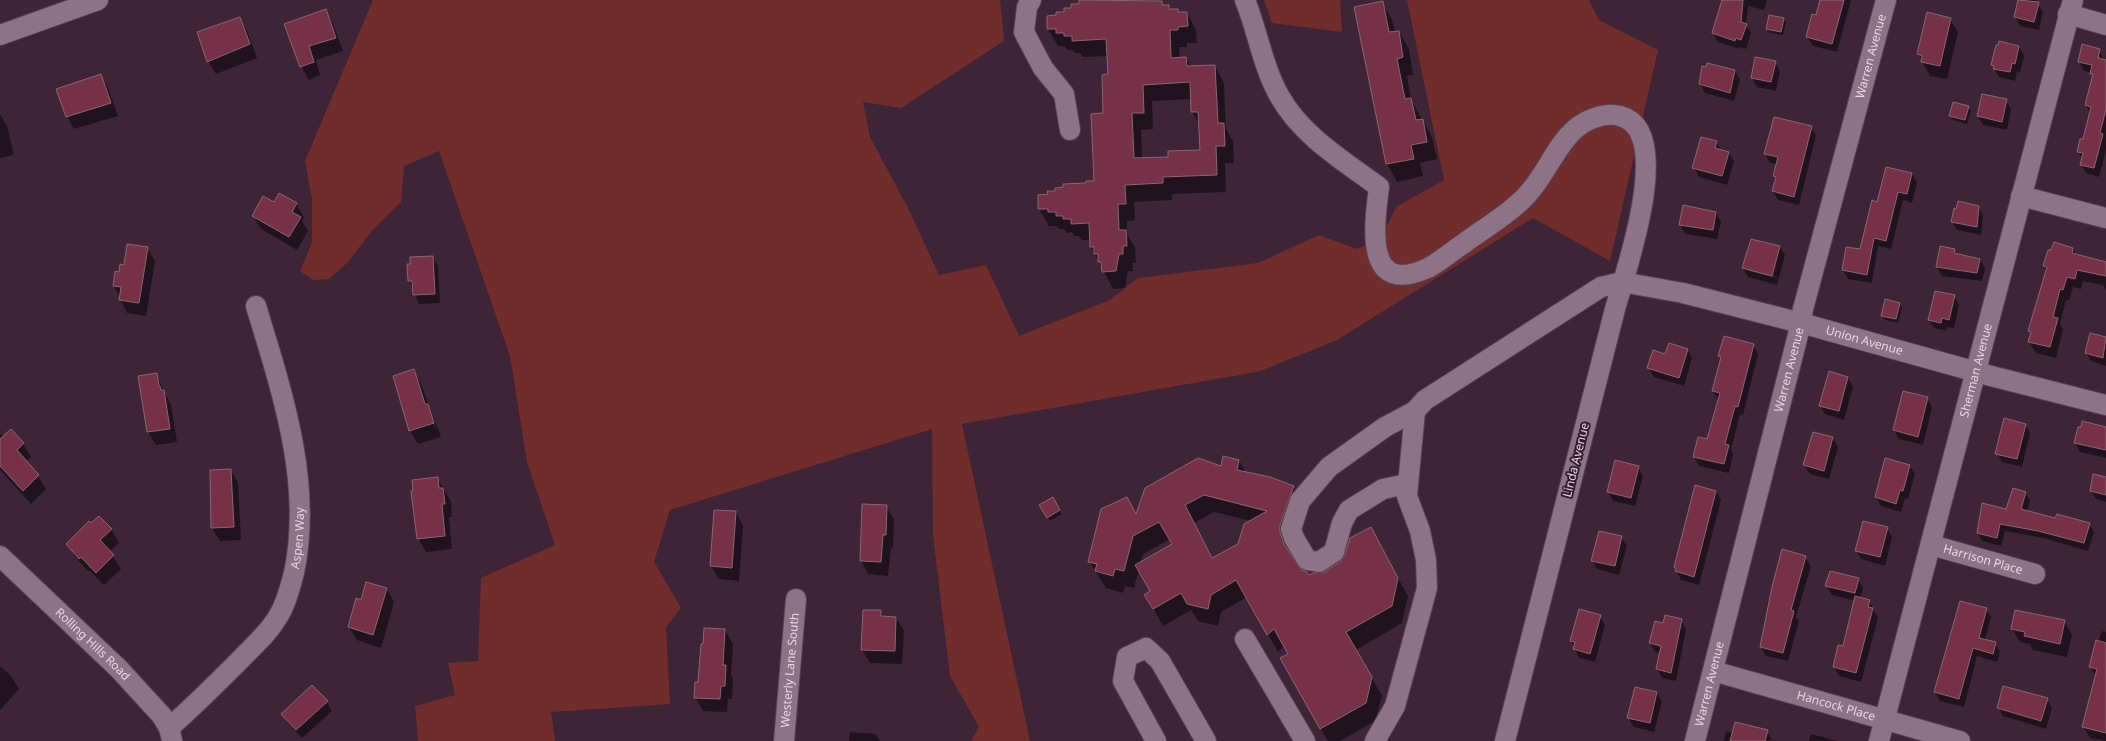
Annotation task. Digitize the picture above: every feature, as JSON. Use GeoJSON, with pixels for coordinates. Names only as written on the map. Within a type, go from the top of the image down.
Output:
{"type":"FeatureCollection","features":[{"type":"Feature","properties":{"kind":"street"},"geometry":{"type":"LineString","coordinates":[[0,35],[98,0]]}},
{"type":"Feature","properties":{"kind":"street"},"geometry":{"type":"LineString","coordinates":[[1031,0],[1027,7],[1024,32],[1042,68],[1064,94],[1070,130]]}},
{"type":"Feature","properties":{"kind":"street","name":"Linda Avenue"},"geometry":{"type":"LineString","coordinates":[[1245,0],[1255,24],[1269,72],[1280,97],[1296,120],[1321,143],[1379,187],[1374,240],[1378,259],[1388,271],[1401,276],[1430,267],[1505,216],[1526,196],[1545,171],[1562,143],[1576,128],[1595,118],[1610,113],[1623,116],[1634,124],[1641,136],[1646,154],[1646,180],[1629,263],[1622,282],[1505,741]]}},
{"type":"Feature","properties":{"kind":"street","name":"Warren Avenue"},"geometry":{"type":"LineString","coordinates":[[1695,741],[1801,322],[1803,308],[1886,0]]}},
{"type":"Feature","properties":{"kind":"street"},"geometry":{"type":"LineString","coordinates":[[2071,7],[2106,25]]}},
{"type":"Feature","properties":{"kind":"street","name":"Sherman Avenue"},"geometry":{"type":"LineString","coordinates":[[1879,741],[2071,7]]}},
{"type":"Feature","properties":{"kind":"street"},"geometry":{"type":"LineString","coordinates":[[2021,196],[2106,218]]}},
{"type":"Feature","properties":{"kind":"street"},"geometry":{"type":"LineString","coordinates":[[1407,484],[1383,489],[1349,510],[1342,523],[1334,552],[1319,562],[1308,560],[1294,538],[1291,529],[1300,501],[1329,467],[1386,427],[1415,411],[1425,400],[1601,287],[1622,282]]}},
{"type":"Feature","properties":{"kind":"street","name":"Union Avenue"},"geometry":{"type":"LineString","coordinates":[[1622,282],[1683,293],[1801,322],[1976,371],[2106,405]]}},
{"type":"Feature","properties":{"kind":"street","name":"Aspen Way"},"geometry":{"type":"LineString","coordinates":[[171,734],[197,704],[269,631],[280,614],[289,595],[300,544],[301,517],[299,478],[277,377],[256,306]]}},
{"type":"Feature","properties":{"kind":"street"},"geometry":{"type":"LineString","coordinates":[[1375,741],[1395,706],[1427,588],[1426,560],[1420,531],[1407,496],[1415,411]]}},
{"type":"Feature","properties":{"kind":"street","name":"Harrison Place"},"geometry":{"type":"LineString","coordinates":[[1931,545],[2035,574]]}},
{"type":"Feature","properties":{"kind":"street","name":"Rolling Hills Road"},"geometry":{"type":"LineString","coordinates":[[0,556],[119,669],[162,716],[171,734]]}},
{"type":"Feature","properties":{"kind":"street","name":"Westerly Lane South"},"geometry":{"type":"LineString","coordinates":[[784,741],[796,599]]}},
{"type":"Feature","properties":{"kind":"street"},"geometry":{"type":"LineString","coordinates":[[1244,639],[1305,741]]}},
{"type":"Feature","properties":{"kind":"street"},"geometry":{"type":"LineString","coordinates":[[1156,741],[1123,681],[1128,657],[1146,648],[1160,661],[1206,741]]}},
{"type":"Feature","properties":{"kind":"street","name":"Hancock Place"},"geometry":{"type":"LineString","coordinates":[[1713,671],[1885,721],[1960,741]]}},
{"type":"Feature","properties":{"kind":"shaded area"},"geometry":{"type":"Polygon","coordinates":[[[373,0],[1000,0],[1004,41],[901,108],[863,102],[870,137],[909,210],[939,275],[986,265],[1019,336],[1110,300],[1138,278],[1258,263],[1319,235],[1357,249],[1380,240],[1396,207],[1444,180],[1407,0],[1589,0],[1599,20],[1658,50],[1610,261],[1533,218],[1337,340],[1261,371],[962,424],[1030,741],[971,741],[979,727],[950,676],[933,535],[932,429],[670,510],[654,562],[681,608],[666,627],[670,704],[551,712],[555,741],[418,741],[415,706],[455,695],[448,663],[478,661],[481,578],[555,545],[527,462],[510,356],[439,151],[404,166],[401,202],[371,232],[348,262],[329,279],[313,280],[300,271],[312,243],[312,199],[305,161],[373,0]]]}},
{"type":"Feature","properties":{"kind":"shaded area"},"geometry":{"type":"Polygon","coordinates":[[[1264,0],[1340,0],[1342,32],[1272,23],[1264,0]]]}},
{"type":"Feature","properties":{"kind":"building"},"geometry":{"type":"Polygon","coordinates":[[[1079,0],[1162,1],[1162,5],[1169,5],[1169,9],[1178,9],[1178,12],[1187,12],[1188,26],[1178,27],[1178,30],[1170,30],[1171,58],[1186,57],[1187,66],[1215,65],[1218,123],[1224,123],[1225,146],[1216,146],[1217,175],[1163,177],[1163,183],[1125,185],[1126,204],[1118,204],[1119,230],[1126,230],[1127,246],[1123,246],[1123,254],[1119,254],[1116,271],[1102,272],[1101,262],[1098,262],[1098,254],[1094,254],[1094,247],[1090,247],[1089,223],[1071,224],[1071,219],[1063,219],[1063,216],[1056,216],[1056,212],[1048,212],[1048,209],[1038,209],[1038,195],[1048,194],[1047,191],[1055,191],[1055,188],[1063,187],[1063,184],[1086,183],[1086,181],[1094,181],[1091,114],[1103,113],[1102,75],[1108,74],[1106,39],[1072,41],[1072,36],[1064,36],[1064,33],[1056,33],[1056,29],[1047,29],[1047,16],[1056,15],[1056,12],[1064,12],[1064,8],[1071,8],[1071,4],[1079,4],[1079,0]],[[1190,82],[1143,85],[1144,113],[1132,113],[1134,158],[1168,157],[1168,151],[1200,150],[1198,112],[1191,112],[1190,82]]]}},
{"type":"Feature","properties":{"kind":"building"},"geometry":{"type":"Polygon","coordinates":[[[1722,0],[1743,0],[1741,22],[1747,24],[1741,40],[1736,38],[1735,41],[1712,33],[1722,0]]]}},
{"type":"Feature","properties":{"kind":"building"},"geometry":{"type":"Polygon","coordinates":[[[1820,0],[1844,0],[1832,44],[1806,37],[1812,14],[1816,15],[1820,0]]]}},
{"type":"Feature","properties":{"kind":"building"},"geometry":{"type":"Polygon","coordinates":[[[2018,0],[2039,2],[2034,22],[2014,17],[2018,0]]]}},
{"type":"Feature","properties":{"kind":"building"},"geometry":{"type":"Polygon","coordinates":[[[1383,1],[1389,32],[1399,31],[1403,57],[1397,59],[1405,99],[1411,98],[1416,120],[1423,119],[1427,142],[1411,145],[1414,159],[1386,164],[1354,7],[1383,1]]]}},
{"type":"Feature","properties":{"kind":"building"},"geometry":{"type":"Polygon","coordinates":[[[326,9],[336,38],[309,46],[314,62],[300,67],[284,24],[326,9]]]}},
{"type":"Feature","properties":{"kind":"building"},"geometry":{"type":"Polygon","coordinates":[[[1927,12],[1951,18],[1940,66],[1921,62],[1922,56],[1917,54],[1927,12]]]}},
{"type":"Feature","properties":{"kind":"building"},"geometry":{"type":"Polygon","coordinates":[[[1769,15],[1784,18],[1781,32],[1766,29],[1769,15]]]}},
{"type":"Feature","properties":{"kind":"building"},"geometry":{"type":"Polygon","coordinates":[[[240,17],[250,44],[207,62],[197,32],[240,17]]]}},
{"type":"Feature","properties":{"kind":"building"},"geometry":{"type":"Polygon","coordinates":[[[1999,41],[2019,46],[2015,64],[2012,63],[2010,72],[1993,69],[1994,66],[1991,65],[1996,45],[1998,45],[1999,41]]]}},
{"type":"Feature","properties":{"kind":"building"},"geometry":{"type":"Polygon","coordinates":[[[2082,44],[2100,49],[2098,58],[2106,60],[2106,109],[2100,133],[2103,134],[2094,168],[2080,165],[2083,153],[2077,152],[2080,139],[2083,139],[2091,107],[2085,105],[2093,74],[2090,74],[2092,65],[2078,62],[2082,44]]]}},
{"type":"Feature","properties":{"kind":"building"},"geometry":{"type":"Polygon","coordinates":[[[1755,57],[1776,61],[1771,82],[1751,78],[1755,57]]]}},
{"type":"Feature","properties":{"kind":"building"},"geometry":{"type":"Polygon","coordinates":[[[1707,63],[1735,70],[1730,93],[1699,84],[1702,66],[1706,67],[1707,63]]]}},
{"type":"Feature","properties":{"kind":"building"},"geometry":{"type":"Polygon","coordinates":[[[101,74],[111,103],[66,117],[56,89],[101,74]]]}},
{"type":"Feature","properties":{"kind":"building"},"geometry":{"type":"Polygon","coordinates":[[[1982,94],[2007,99],[2002,122],[1977,116],[1982,94]]]}},
{"type":"Feature","properties":{"kind":"building"},"geometry":{"type":"Polygon","coordinates":[[[1953,102],[1969,106],[1965,120],[1949,116],[1953,102]]]}},
{"type":"Feature","properties":{"kind":"building"},"geometry":{"type":"Polygon","coordinates":[[[1774,117],[1812,126],[1794,197],[1772,191],[1776,177],[1773,176],[1778,157],[1764,154],[1774,117]]]}},
{"type":"Feature","properties":{"kind":"building"},"geometry":{"type":"Polygon","coordinates":[[[1701,137],[1717,141],[1715,148],[1729,152],[1722,176],[1692,168],[1701,137]]]}},
{"type":"Feature","properties":{"kind":"building"},"geometry":{"type":"Polygon","coordinates":[[[1886,167],[1912,173],[1907,194],[1898,192],[1886,241],[1874,238],[1867,275],[1842,270],[1846,247],[1860,249],[1872,200],[1877,202],[1886,167]]]}},
{"type":"Feature","properties":{"kind":"building"},"geometry":{"type":"Polygon","coordinates":[[[279,193],[297,203],[292,212],[301,217],[289,237],[252,216],[263,196],[274,202],[279,193]]]}},
{"type":"Feature","properties":{"kind":"building"},"geometry":{"type":"Polygon","coordinates":[[[1958,201],[1979,206],[1977,227],[1951,222],[1954,208],[1956,209],[1958,201]]]}},
{"type":"Feature","properties":{"kind":"building"},"geometry":{"type":"Polygon","coordinates":[[[1683,205],[1716,212],[1713,230],[1679,225],[1683,205]]]}},
{"type":"Feature","properties":{"kind":"building"},"geometry":{"type":"Polygon","coordinates":[[[1751,239],[1780,246],[1772,276],[1742,268],[1751,239]]]}},
{"type":"Feature","properties":{"kind":"building"},"geometry":{"type":"Polygon","coordinates":[[[2054,242],[2073,248],[2072,253],[2106,262],[2106,276],[2077,270],[2075,279],[2067,277],[2063,290],[2060,289],[2053,317],[2058,318],[2050,347],[2028,342],[2031,332],[2028,331],[2047,267],[2043,266],[2048,250],[2051,250],[2054,242]]]}},
{"type":"Feature","properties":{"kind":"building"},"geometry":{"type":"Polygon","coordinates":[[[127,244],[148,247],[139,303],[119,300],[121,287],[113,286],[115,271],[119,272],[120,264],[124,265],[127,244]]]}},
{"type":"Feature","properties":{"kind":"building"},"geometry":{"type":"Polygon","coordinates":[[[1940,246],[1955,249],[1954,253],[1980,259],[1977,273],[1936,267],[1940,246]]]}},
{"type":"Feature","properties":{"kind":"building"},"geometry":{"type":"Polygon","coordinates":[[[433,256],[435,294],[413,295],[412,281],[408,281],[407,264],[410,264],[410,257],[433,256]]]}},
{"type":"Feature","properties":{"kind":"building"},"geometry":{"type":"Polygon","coordinates":[[[1935,291],[1955,295],[1949,320],[1942,318],[1941,323],[1928,320],[1935,291]]]}},
{"type":"Feature","properties":{"kind":"building"},"geometry":{"type":"Polygon","coordinates":[[[1885,299],[1900,303],[1896,319],[1881,316],[1885,299]]]}},
{"type":"Feature","properties":{"kind":"building"},"geometry":{"type":"Polygon","coordinates":[[[2090,333],[2106,337],[2103,358],[2085,353],[2090,333]]]}},
{"type":"Feature","properties":{"kind":"building"},"geometry":{"type":"Polygon","coordinates":[[[1724,336],[1754,344],[1738,407],[1735,406],[1725,444],[1729,445],[1724,464],[1693,457],[1698,437],[1707,439],[1720,393],[1712,391],[1721,357],[1718,356],[1724,336]]]}},
{"type":"Feature","properties":{"kind":"building"},"geometry":{"type":"Polygon","coordinates":[[[1669,343],[1688,349],[1679,378],[1647,368],[1653,350],[1665,354],[1669,343]]]}},
{"type":"Feature","properties":{"kind":"building"},"geometry":{"type":"Polygon","coordinates":[[[414,369],[425,404],[428,404],[434,423],[409,431],[393,376],[414,369]]]}},
{"type":"Feature","properties":{"kind":"building"},"geometry":{"type":"Polygon","coordinates":[[[1829,371],[1848,377],[1839,411],[1819,406],[1829,371]]]}},
{"type":"Feature","properties":{"kind":"building"},"geometry":{"type":"Polygon","coordinates":[[[157,373],[159,386],[161,390],[164,390],[170,429],[147,432],[138,376],[157,373]]]}},
{"type":"Feature","properties":{"kind":"building"},"geometry":{"type":"Polygon","coordinates":[[[1903,391],[1928,397],[1918,437],[1893,430],[1903,391]]]}},
{"type":"Feature","properties":{"kind":"building"},"geometry":{"type":"Polygon","coordinates":[[[2004,418],[2026,424],[2017,459],[1995,454],[2004,418]]]}},
{"type":"Feature","properties":{"kind":"building"},"geometry":{"type":"Polygon","coordinates":[[[2082,421],[2106,427],[2106,450],[2074,443],[2078,427],[2081,427],[2082,421]]]}},
{"type":"Feature","properties":{"kind":"building"},"geometry":{"type":"Polygon","coordinates":[[[11,429],[24,443],[17,450],[39,475],[23,491],[0,466],[0,439],[11,429]]]}},
{"type":"Feature","properties":{"kind":"building"},"geometry":{"type":"Polygon","coordinates":[[[1813,432],[1833,437],[1824,471],[1803,465],[1813,432]]]}},
{"type":"Feature","properties":{"kind":"building"},"geometry":{"type":"Polygon","coordinates":[[[1223,456],[1239,460],[1237,470],[1270,477],[1294,486],[1280,525],[1280,532],[1284,544],[1301,570],[1307,572],[1309,575],[1313,573],[1325,572],[1341,561],[1345,555],[1350,538],[1371,527],[1398,578],[1392,606],[1346,632],[1372,677],[1366,703],[1320,729],[1280,658],[1288,654],[1274,629],[1267,635],[1236,580],[1211,595],[1208,609],[1187,604],[1181,593],[1153,609],[1144,595],[1150,591],[1135,565],[1172,544],[1159,522],[1133,536],[1124,571],[1115,569],[1113,576],[1095,571],[1097,564],[1088,562],[1101,509],[1127,497],[1136,514],[1145,488],[1198,458],[1221,466],[1223,456]],[[1204,495],[1185,505],[1212,558],[1238,544],[1244,524],[1267,511],[1204,495]]]}},
{"type":"Feature","properties":{"kind":"building"},"geometry":{"type":"Polygon","coordinates":[[[1885,458],[1910,465],[1903,491],[1900,490],[1896,504],[1875,497],[1885,458]]]}},
{"type":"Feature","properties":{"kind":"building"},"geometry":{"type":"Polygon","coordinates":[[[1615,460],[1639,466],[1631,498],[1607,492],[1615,460]]]}},
{"type":"Feature","properties":{"kind":"building"},"geometry":{"type":"Polygon","coordinates":[[[231,469],[234,527],[211,528],[210,470],[231,469]]]}},
{"type":"Feature","properties":{"kind":"building"},"geometry":{"type":"Polygon","coordinates":[[[2093,474],[2106,477],[2106,495],[2090,491],[2093,474]]]}},
{"type":"Feature","properties":{"kind":"building"},"geometry":{"type":"Polygon","coordinates":[[[438,477],[439,488],[443,488],[445,504],[442,504],[445,536],[417,539],[411,491],[413,491],[412,480],[438,477]]]}},
{"type":"Feature","properties":{"kind":"building"},"geometry":{"type":"Polygon","coordinates":[[[1695,485],[1716,491],[1694,577],[1675,571],[1676,568],[1674,567],[1695,485]]]}},
{"type":"Feature","properties":{"kind":"building"},"geometry":{"type":"Polygon","coordinates":[[[2013,488],[2026,492],[2021,509],[2055,518],[2057,514],[2090,523],[2084,543],[2038,531],[2000,524],[1997,538],[1977,533],[1982,503],[2006,509],[2013,488]]]}},
{"type":"Feature","properties":{"kind":"building"},"geometry":{"type":"Polygon","coordinates":[[[1053,497],[1060,510],[1047,518],[1039,505],[1053,497]]]}},
{"type":"Feature","properties":{"kind":"building"},"geometry":{"type":"Polygon","coordinates":[[[862,504],[887,505],[886,535],[883,535],[881,562],[860,561],[862,504]]]}},
{"type":"Feature","properties":{"kind":"building"},"geometry":{"type":"Polygon","coordinates":[[[714,510],[736,511],[732,568],[710,566],[714,510]]]}},
{"type":"Feature","properties":{"kind":"building"},"geometry":{"type":"Polygon","coordinates":[[[99,516],[112,529],[100,540],[114,555],[96,573],[81,557],[79,559],[66,544],[89,521],[91,523],[99,516]]]}},
{"type":"Feature","properties":{"kind":"building"},"geometry":{"type":"Polygon","coordinates":[[[1863,521],[1888,527],[1880,557],[1855,551],[1863,521]]]}},
{"type":"Feature","properties":{"kind":"building"},"geometry":{"type":"Polygon","coordinates":[[[1599,531],[1622,536],[1615,566],[1591,561],[1599,531]]]}},
{"type":"Feature","properties":{"kind":"building"},"geometry":{"type":"Polygon","coordinates":[[[1782,549],[1806,556],[1791,610],[1794,611],[1783,653],[1760,647],[1772,587],[1782,549]]]}},
{"type":"Feature","properties":{"kind":"building"},"geometry":{"type":"Polygon","coordinates":[[[1830,571],[1859,578],[1855,593],[1825,586],[1830,571]]]}},
{"type":"Feature","properties":{"kind":"building"},"geometry":{"type":"Polygon","coordinates":[[[366,582],[387,588],[373,635],[348,627],[356,598],[361,600],[366,582]]]}},
{"type":"Feature","properties":{"kind":"building"},"geometry":{"type":"Polygon","coordinates":[[[1855,596],[1870,600],[1868,607],[1873,608],[1856,673],[1833,667],[1838,645],[1843,646],[1855,596]]]}},
{"type":"Feature","properties":{"kind":"building"},"geometry":{"type":"Polygon","coordinates":[[[1960,601],[1987,608],[1979,638],[1996,642],[1993,654],[1973,648],[1959,699],[1934,692],[1960,601]]]}},
{"type":"Feature","properties":{"kind":"building"},"geometry":{"type":"Polygon","coordinates":[[[1579,609],[1601,615],[1590,654],[1573,649],[1575,642],[1570,641],[1579,609]]]}},
{"type":"Feature","properties":{"kind":"building"},"geometry":{"type":"Polygon","coordinates":[[[863,610],[881,610],[881,616],[896,617],[895,651],[861,650],[863,610]]]}},
{"type":"Feature","properties":{"kind":"building"},"geometry":{"type":"Polygon","coordinates":[[[2015,610],[2065,620],[2060,644],[2024,636],[2025,632],[2011,629],[2015,610]]]}},
{"type":"Feature","properties":{"kind":"building"},"geometry":{"type":"Polygon","coordinates":[[[1665,615],[1682,619],[1671,673],[1656,669],[1661,646],[1649,643],[1655,621],[1663,623],[1665,615]]]}},
{"type":"Feature","properties":{"kind":"building"},"geometry":{"type":"Polygon","coordinates":[[[704,628],[725,629],[723,665],[726,665],[725,686],[721,686],[720,699],[694,698],[695,682],[698,682],[701,644],[703,644],[704,628]]]}},
{"type":"Feature","properties":{"kind":"building"},"geometry":{"type":"Polygon","coordinates":[[[2096,640],[2106,643],[2106,733],[2082,727],[2097,669],[2089,667],[2096,640]]]}},
{"type":"Feature","properties":{"kind":"building"},"geometry":{"type":"Polygon","coordinates":[[[312,685],[328,701],[296,730],[281,714],[312,685]]]}},
{"type":"Feature","properties":{"kind":"building"},"geometry":{"type":"Polygon","coordinates":[[[2003,686],[2048,698],[2041,721],[1997,708],[2003,686]]]}},
{"type":"Feature","properties":{"kind":"building"},"geometry":{"type":"Polygon","coordinates":[[[1635,687],[1657,692],[1650,723],[1627,718],[1635,687]]]}},
{"type":"Feature","properties":{"kind":"building"},"geometry":{"type":"Polygon","coordinates":[[[1735,722],[1768,730],[1765,741],[1730,741],[1735,722]]]}}]}
